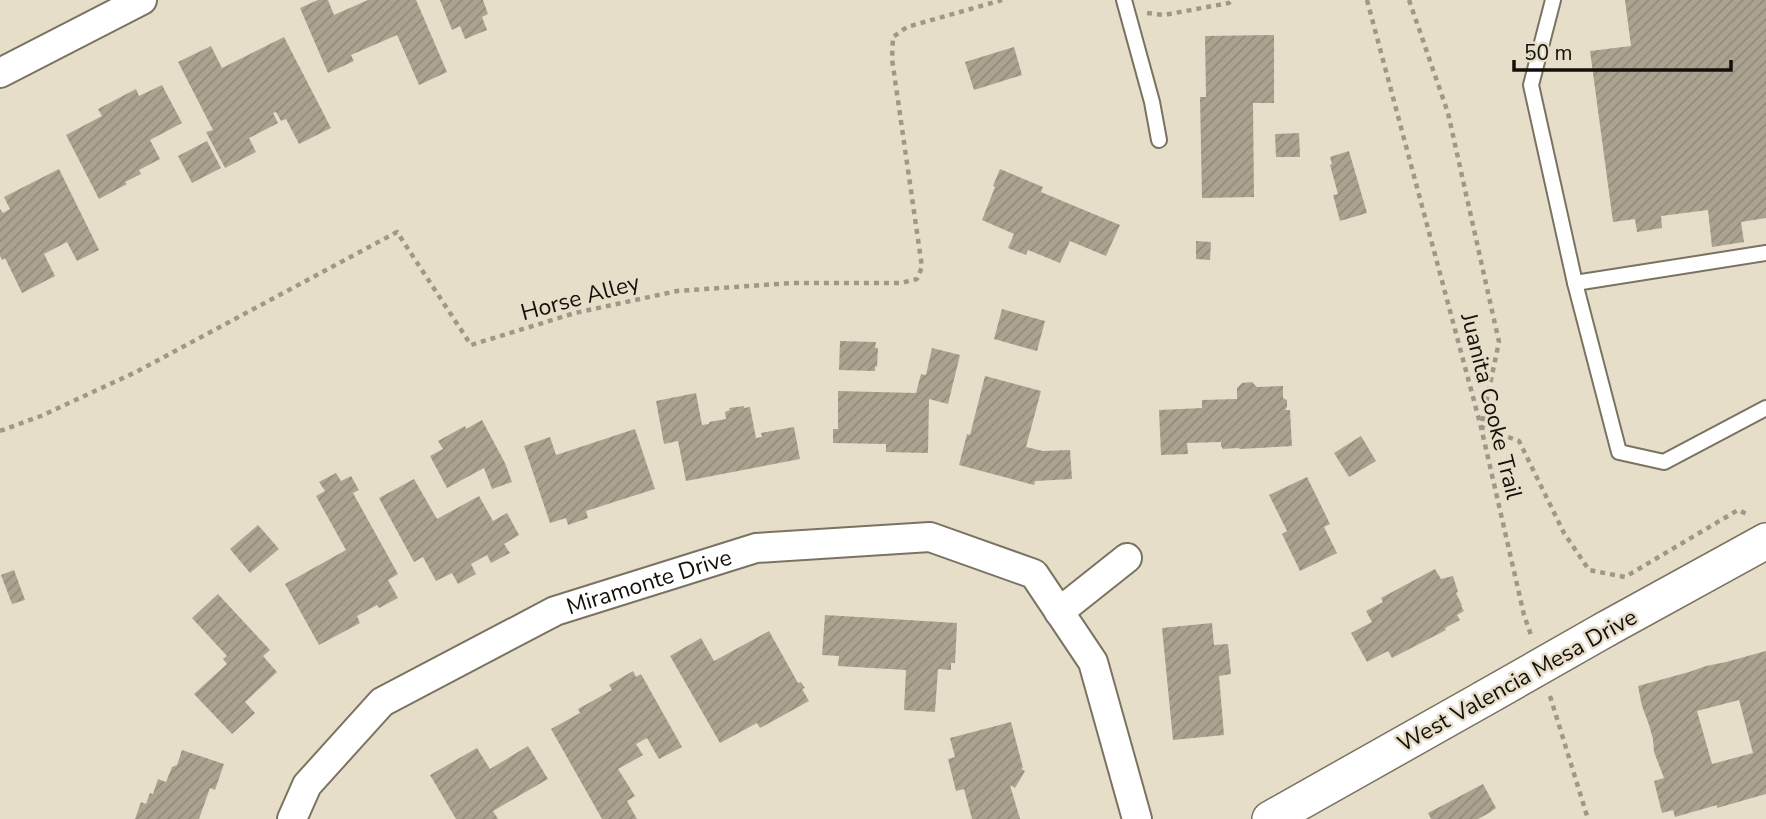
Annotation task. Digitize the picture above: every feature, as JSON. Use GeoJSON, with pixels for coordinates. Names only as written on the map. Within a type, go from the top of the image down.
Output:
{"type":"FeatureCollection","features":[{"type":"Feature","properties":{"kind":"street"},"geometry":{"type":"LineString","coordinates":[[0,73],[142,0]]}},
{"type":"Feature","properties":{"kind":"street","name":"West Valencia Mesa Drive"},"geometry":{"type":"LineString","coordinates":[[1269,819],[1606,629],[1761,530]]}},
{"type":"Feature","properties":{"kind":"street","name":"Miramonte Drive"},"geometry":{"type":"LineString","coordinates":[[292,819],[307,785],[382,702],[555,611],[756,548],[930,537],[1034,573],[1093,662],[1137,819]]}},
{"type":"Feature","properties":{"kind":"street"},"geometry":{"type":"LineString","coordinates":[[1059,612],[1127,558]]}},
{"type":"Feature","properties":{"kind":"lane"},"geometry":{"type":"LineString","coordinates":[[1553,0],[1531,85],[1575,283],[1619,452],[1664,461],[1766,408]]}},
{"type":"Feature","properties":{"kind":"lane"},"geometry":{"type":"LineString","coordinates":[[1124,2],[1152,102],[1159,140]]}},
{"type":"Feature","properties":{"kind":"lane"},"geometry":{"type":"LineString","coordinates":[[1575,283],[1766,253]]}},
{"type":"Feature","properties":{"kind":"path","name":"Horse Alley"},"geometry":{"type":"LineString","coordinates":[[0,431],[41,416],[136,372],[397,232],[471,345],[575,313],[677,291],[792,284],[901,283],[917,279],[922,267],[892,59],[893,37],[907,27],[1002,0]]}},
{"type":"Feature","properties":{"kind":"path"},"geometry":{"type":"LineString","coordinates":[[1124,2],[1136,11],[1164,15],[1232,0]]}},
{"type":"Feature","properties":{"kind":"path","name":"Juanita Cooke Trail"},"geometry":{"type":"LineString","coordinates":[[1367,0],[1481,427],[1532,640]]}},
{"type":"Feature","properties":{"kind":"path"},"geometry":{"type":"LineString","coordinates":[[1409,0],[1448,113],[1499,342],[1481,427],[1519,441],[1564,533],[1589,570],[1625,577],[1738,510],[1761,530]]}},
{"type":"Feature","properties":{"kind":"path"},"geometry":{"type":"LineString","coordinates":[[1548,692],[1588,819]]}},
{"type":"Feature","properties":{"kind":"building"},"geometry":{"type":"Polygon","coordinates":[[[318,0],[328,0],[334,15],[368,0],[416,0],[447,72],[419,85],[397,35],[351,55],[354,61],[328,73],[300,8],[318,0]]]}},
{"type":"Feature","properties":{"kind":"building"},"geometry":{"type":"Polygon","coordinates":[[[440,0],[483,0],[488,14],[482,17],[487,30],[465,39],[460,26],[452,30],[440,0]]]}},
{"type":"Feature","properties":{"kind":"building"},"geometry":{"type":"Polygon","coordinates":[[[1625,0],[1766,0],[1766,218],[1741,222],[1744,242],[1712,247],[1708,210],[1661,216],[1662,228],[1637,232],[1635,219],[1613,222],[1590,51],[1631,46],[1625,0]]]}},
{"type":"Feature","properties":{"kind":"building"},"geometry":{"type":"Polygon","coordinates":[[[1274,35],[1274,103],[1253,103],[1254,197],[1202,198],[1200,97],[1206,97],[1205,36],[1274,35]]]}},
{"type":"Feature","properties":{"kind":"building"},"geometry":{"type":"Polygon","coordinates":[[[284,37],[331,128],[299,144],[286,119],[281,121],[276,112],[273,113],[278,123],[249,138],[256,152],[225,168],[206,132],[213,130],[178,62],[211,46],[222,68],[284,37]]]}},
{"type":"Feature","properties":{"kind":"building"},"geometry":{"type":"Polygon","coordinates":[[[1014,47],[1022,75],[974,90],[965,62],[1014,47]]]}},
{"type":"Feature","properties":{"kind":"building"},"geometry":{"type":"Polygon","coordinates":[[[162,85],[182,123],[150,140],[160,159],[139,170],[141,174],[125,182],[127,184],[99,199],[66,135],[102,116],[98,109],[136,89],[139,96],[162,85]]]}},
{"type":"Feature","properties":{"kind":"building"},"geometry":{"type":"Polygon","coordinates":[[[1299,133],[1300,157],[1276,157],[1275,134],[1299,133]]]}},
{"type":"Feature","properties":{"kind":"building"},"geometry":{"type":"Polygon","coordinates":[[[207,141],[221,168],[192,183],[178,156],[207,141]]]}},
{"type":"Feature","properties":{"kind":"building"},"geometry":{"type":"Polygon","coordinates":[[[1349,151],[1367,213],[1340,221],[1333,195],[1338,194],[1330,157],[1349,151]]]}},
{"type":"Feature","properties":{"kind":"building"},"geometry":{"type":"Polygon","coordinates":[[[59,169],[99,250],[77,261],[67,242],[44,254],[55,276],[22,293],[5,258],[2,260],[0,256],[0,209],[3,213],[10,209],[4,197],[59,169]]]}},
{"type":"Feature","properties":{"kind":"building"},"geometry":{"type":"Polygon","coordinates":[[[1000,169],[1043,187],[1041,192],[1120,225],[1106,256],[1070,241],[1060,263],[1028,250],[1026,255],[1008,248],[1014,234],[982,220],[1000,169]]]}},
{"type":"Feature","properties":{"kind":"building"},"geometry":{"type":"Polygon","coordinates":[[[1196,241],[1211,242],[1210,260],[1196,259],[1196,241]]]}},
{"type":"Feature","properties":{"kind":"building"},"geometry":{"type":"Polygon","coordinates":[[[1002,309],[1045,321],[1037,351],[994,339],[1002,309]]]}},
{"type":"Feature","properties":{"kind":"building"},"geometry":{"type":"Polygon","coordinates":[[[840,341],[876,342],[875,348],[878,348],[875,371],[839,370],[840,341]]]}},
{"type":"Feature","properties":{"kind":"building"},"geometry":{"type":"Polygon","coordinates":[[[932,348],[960,355],[948,404],[929,399],[928,453],[886,452],[886,444],[833,443],[833,429],[838,429],[838,391],[916,393],[921,374],[926,375],[932,348]]]}},
{"type":"Feature","properties":{"kind":"building"},"geometry":{"type":"Polygon","coordinates":[[[985,376],[1041,391],[1026,447],[1043,451],[1070,450],[1072,479],[1035,481],[1034,485],[959,465],[967,434],[970,435],[985,376]]]}},
{"type":"Feature","properties":{"kind":"building"},"geometry":{"type":"Polygon","coordinates":[[[1252,382],[1257,387],[1283,386],[1283,398],[1287,400],[1285,410],[1290,410],[1292,446],[1223,449],[1221,442],[1187,443],[1188,454],[1161,455],[1159,410],[1202,408],[1202,400],[1237,399],[1237,388],[1242,383],[1252,382]]]}},
{"type":"Feature","properties":{"kind":"building"},"geometry":{"type":"Polygon","coordinates":[[[696,393],[702,425],[726,419],[725,412],[730,410],[729,408],[744,406],[750,407],[756,438],[762,437],[761,433],[794,427],[800,459],[686,481],[678,441],[664,444],[656,401],[696,393]]]}},
{"type":"Feature","properties":{"kind":"building"},"geometry":{"type":"Polygon","coordinates":[[[482,420],[512,482],[492,489],[484,468],[447,488],[430,456],[443,449],[438,441],[482,420]]]}},
{"type":"Feature","properties":{"kind":"building"},"geometry":{"type":"Polygon","coordinates":[[[635,429],[655,489],[586,511],[588,518],[568,525],[566,518],[550,523],[524,446],[550,437],[556,455],[635,429]]]}},
{"type":"Feature","properties":{"kind":"building"},"geometry":{"type":"Polygon","coordinates":[[[1361,436],[1376,461],[1349,477],[1334,453],[1361,436]]]}},
{"type":"Feature","properties":{"kind":"building"},"geometry":{"type":"Polygon","coordinates":[[[336,473],[341,481],[351,476],[359,490],[353,493],[398,574],[388,580],[398,598],[357,616],[360,623],[319,645],[285,584],[346,550],[316,496],[325,491],[319,482],[336,473]]]}},
{"type":"Feature","properties":{"kind":"building"},"geometry":{"type":"Polygon","coordinates":[[[1307,477],[1330,524],[1324,527],[1337,553],[1300,571],[1282,534],[1287,531],[1269,495],[1307,477]]]}},
{"type":"Feature","properties":{"kind":"building"},"geometry":{"type":"Polygon","coordinates":[[[414,479],[437,519],[479,496],[493,521],[507,513],[519,535],[504,544],[510,553],[491,563],[487,555],[471,564],[476,574],[458,584],[452,573],[436,581],[423,557],[414,562],[379,498],[414,479]]]}},
{"type":"Feature","properties":{"kind":"building"},"geometry":{"type":"Polygon","coordinates":[[[258,525],[279,549],[250,573],[230,549],[258,525]]]}},
{"type":"Feature","properties":{"kind":"building"},"geometry":{"type":"Polygon","coordinates":[[[1435,569],[1441,579],[1453,576],[1458,592],[1456,593],[1464,611],[1457,615],[1460,620],[1392,658],[1388,651],[1367,662],[1351,633],[1372,622],[1366,611],[1383,602],[1381,598],[1435,569]]]}},
{"type":"Feature","properties":{"kind":"building"},"geometry":{"type":"Polygon","coordinates":[[[14,570],[25,600],[12,604],[1,575],[14,570]]]}},
{"type":"Feature","properties":{"kind":"building"},"geometry":{"type":"Polygon","coordinates":[[[218,594],[270,650],[263,656],[277,672],[245,702],[255,713],[232,734],[194,694],[227,664],[223,659],[227,656],[192,618],[218,594]]]}},
{"type":"Feature","properties":{"kind":"building"},"geometry":{"type":"Polygon","coordinates":[[[825,615],[957,623],[955,663],[951,663],[951,670],[938,669],[935,712],[904,710],[906,670],[838,666],[839,656],[822,655],[825,615]]]}},
{"type":"Feature","properties":{"kind":"building"},"geometry":{"type":"Polygon","coordinates":[[[1212,623],[1214,645],[1228,644],[1231,674],[1219,676],[1224,735],[1173,740],[1162,628],[1212,623]]]}},
{"type":"Feature","properties":{"kind":"building"},"geometry":{"type":"Polygon","coordinates":[[[769,631],[798,683],[801,682],[805,688],[802,689],[809,701],[760,728],[757,723],[720,743],[670,656],[701,638],[714,661],[769,631]]]}},
{"type":"Feature","properties":{"kind":"building"},"geometry":{"type":"Polygon","coordinates":[[[1766,651],[1766,794],[1675,817],[1673,810],[1662,813],[1654,781],[1664,778],[1654,752],[1638,686],[1766,651]],[[1739,700],[1697,711],[1712,764],[1753,753],[1739,700]]]}},
{"type":"Feature","properties":{"kind":"building"},"geometry":{"type":"Polygon","coordinates":[[[633,671],[636,677],[641,674],[682,747],[659,759],[647,738],[636,744],[643,755],[618,769],[635,796],[627,801],[637,819],[602,819],[551,729],[580,713],[578,709],[612,690],[609,685],[633,671]]]}},
{"type":"Feature","properties":{"kind":"building"},"geometry":{"type":"Polygon","coordinates":[[[1011,722],[1023,768],[1021,769],[1025,771],[1015,788],[1010,785],[1020,819],[972,819],[964,789],[956,791],[948,759],[955,757],[950,738],[1011,722]]]}},
{"type":"Feature","properties":{"kind":"building"},"geometry":{"type":"Polygon","coordinates":[[[528,746],[548,779],[493,811],[498,819],[456,819],[430,775],[477,748],[490,769],[528,746]]]}},
{"type":"Feature","properties":{"kind":"building"},"geometry":{"type":"Polygon","coordinates":[[[182,750],[224,764],[215,790],[210,788],[199,819],[135,819],[141,802],[146,804],[158,779],[166,782],[172,767],[177,765],[182,750]]]}},
{"type":"Feature","properties":{"kind":"building"},"geometry":{"type":"Polygon","coordinates":[[[1483,784],[1496,808],[1489,813],[1478,819],[1431,819],[1428,813],[1483,784]]]}}]}
